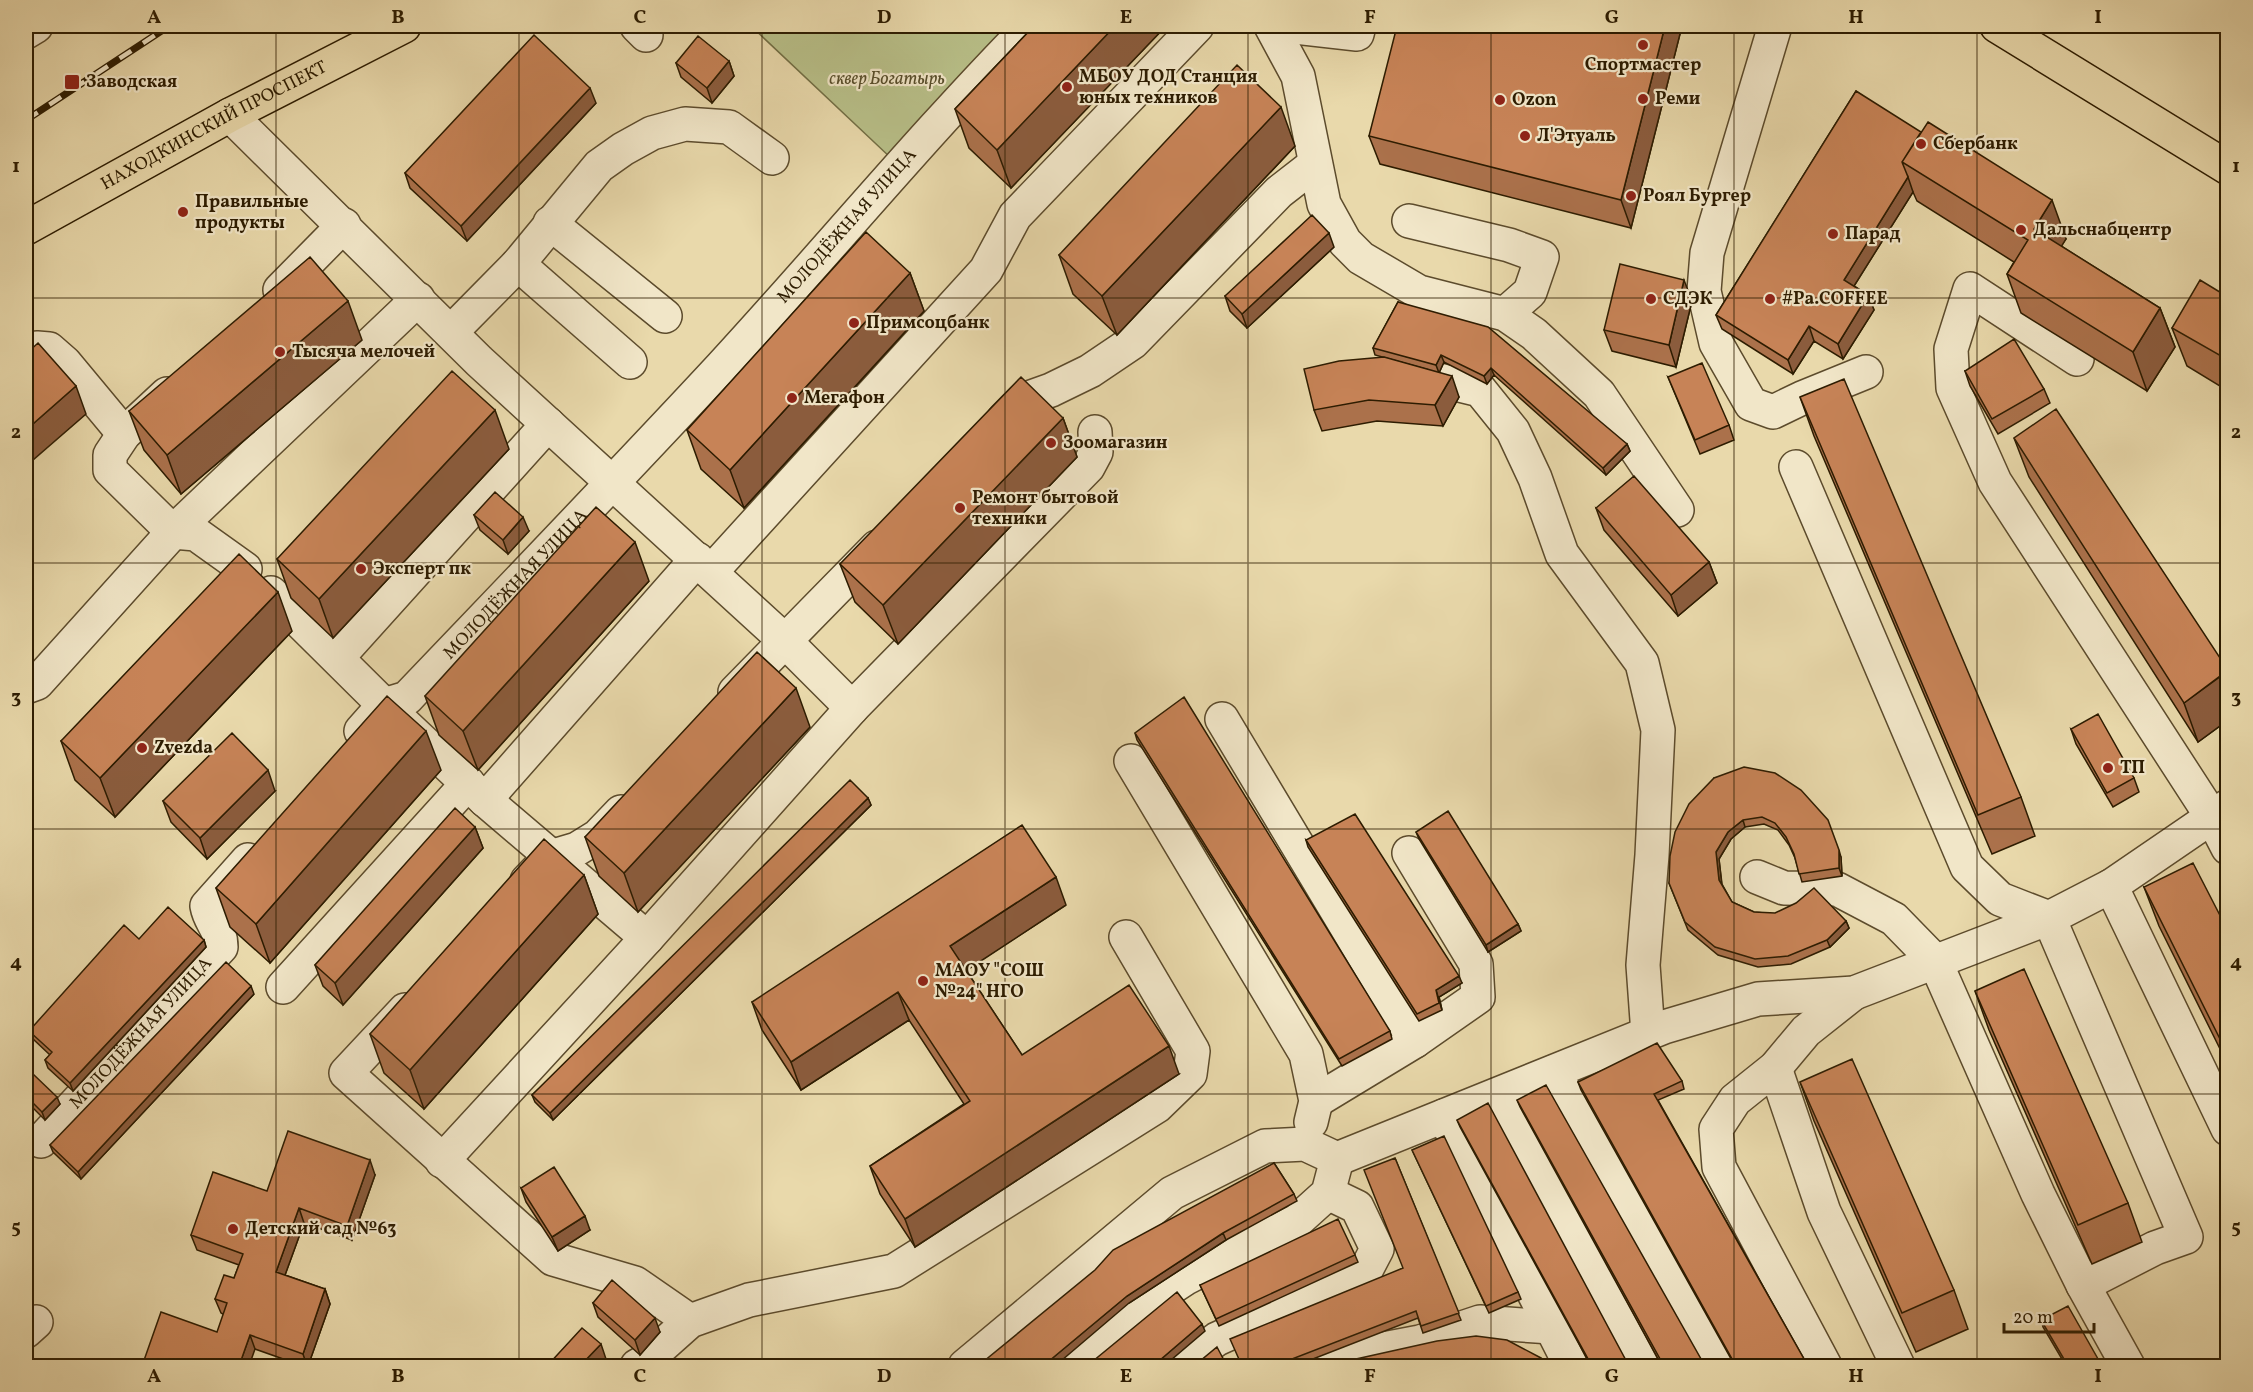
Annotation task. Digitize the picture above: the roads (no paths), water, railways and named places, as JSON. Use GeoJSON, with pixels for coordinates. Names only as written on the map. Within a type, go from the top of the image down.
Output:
{"type":"FeatureCollection","features":[{"type":"Feature","properties":{"kind":"main road","name":"НАХОДКИНСКИЙ ПРОСПЕКТ"},"geometry":{"type":"LineString","coordinates":[[26,228],[230,115],[404,26]]}},
{"type":"Feature","properties":{"kind":"main road"},"geometry":{"type":"LineString","coordinates":[[1997,26],[2228,168]]}},
{"type":"Feature","properties":{"kind":"street"},"geometry":{"type":"LineString","coordinates":[[26,32],[36,26]]}},
{"type":"Feature","properties":{"kind":"street","name":"МОЛОДЁЖНАЯ УЛИЦА"},"geometry":{"type":"LineString","coordinates":[[338,758],[384,705],[407,698],[612,482],[722,365],[1030,26]]}},
{"type":"Feature","properties":{"kind":"street"},"geometry":{"type":"LineString","coordinates":[[283,987],[704,566],[986,270],[1015,216],[1197,26]]}},
{"type":"Feature","properties":{"kind":"street"},"geometry":{"type":"LineString","coordinates":[[1271,26],[1298,76],[1324,204],[1345,242],[1361,258],[1419,292],[1505,314],[1534,334],[1599,394],[1677,510]]}},
{"type":"Feature","properties":{"kind":"street"},"geometry":{"type":"LineString","coordinates":[[1296,26],[1358,34],[1359,26]]}},
{"type":"Feature","properties":{"kind":"street"},"geometry":{"type":"LineString","coordinates":[[1775,26],[1707,254],[1704,291],[1716,343],[1751,404],[1773,412],[1866,372]]}},
{"type":"Feature","properties":{"kind":"street"},"geometry":{"type":"LineString","coordinates":[[230,115],[480,360],[784,640],[852,708]]}},
{"type":"Feature","properties":{"kind":"street"},"geometry":{"type":"LineString","coordinates":[[451,332],[518,264],[599,166],[623,149],[652,134],[685,124],[729,127],[772,158]]}},
{"type":"Feature","properties":{"kind":"street"},"geometry":{"type":"LineString","coordinates":[[982,441],[1023,400],[1051,390],[1089,371],[1133,342],[1280,192],[1315,164]]}},
{"type":"Feature","properties":{"kind":"street"},"geometry":{"type":"LineString","coordinates":[[1409,221],[1509,244],[1542,257],[1530,292],[1505,314]]}},
{"type":"Feature","properties":{"kind":"street"},"geometry":{"type":"LineString","coordinates":[[550,223],[665,315]]}},
{"type":"Feature","properties":{"kind":"street"},"geometry":{"type":"LineString","coordinates":[[256,312],[291,280],[344,225]]}},
{"type":"Feature","properties":{"kind":"street"},"geometry":{"type":"LineString","coordinates":[[518,264],[630,362]]}},
{"type":"Feature","properties":{"kind":"street"},"geometry":{"type":"LineString","coordinates":[[2077,359],[1970,290],[1951,349],[1953,388],[1995,482],[2220,811],[2228,848]]}},
{"type":"Feature","properties":{"kind":"street"},"geometry":{"type":"LineString","coordinates":[[26,687],[37,683],[173,532],[418,299]]}},
{"type":"Feature","properties":{"kind":"street"},"geometry":{"type":"LineString","coordinates":[[26,358],[37,348],[49,349],[65,363],[124,434]]}},
{"type":"Feature","properties":{"kind":"street"},"geometry":{"type":"LineString","coordinates":[[456,386],[480,360]]}},
{"type":"Feature","properties":{"kind":"street"},"geometry":{"type":"LineString","coordinates":[[1379,367],[1430,376],[1480,390],[1513,431],[1535,478],[1562,554],[1642,663],[1658,730],[1652,855],[1643,965],[1648,1034]]}},
{"type":"Feature","properties":{"kind":"street"},"geometry":{"type":"LineString","coordinates":[[186,377],[124,434],[110,455],[110,470],[173,532],[196,534],[245,569],[476,792],[647,938]]}},
{"type":"Feature","properties":{"kind":"street"},"geometry":{"type":"LineString","coordinates":[[338,657],[548,424]]}},
{"type":"Feature","properties":{"kind":"street"},"geometry":{"type":"LineString","coordinates":[[442,1161],[647,938],[852,708],[1088,467],[1096,452],[1095,432]]}},
{"type":"Feature","properties":{"kind":"street"},"geometry":{"type":"LineString","coordinates":[[1796,467],[1967,867],[2000,899],[2049,918],[2186,1237],[2155,1248],[2083,1285]]}},
{"type":"Feature","properties":{"kind":"street"},"geometry":{"type":"LineString","coordinates":[[711,717],[899,524]]}},
{"type":"Feature","properties":{"kind":"street"},"geometry":{"type":"LineString","coordinates":[[271,593],[294,567]]}},
{"type":"Feature","properties":{"kind":"street"},"geometry":{"type":"LineString","coordinates":[[221,594],[245,569]]}},
{"type":"Feature","properties":{"kind":"street"},"geometry":{"type":"LineString","coordinates":[[1222,719],[1415,1041]]}},
{"type":"Feature","properties":{"kind":"street"},"geometry":{"type":"LineString","coordinates":[[1131,761],[1306,1054],[1316,1101],[1305,1144]]}},
{"type":"Feature","properties":{"kind":"street"},"geometry":{"type":"LineString","coordinates":[[509,900],[550,857],[577,849],[598,836],[638,793]]}},
{"type":"Feature","properties":{"kind":"street"},"geometry":{"type":"LineString","coordinates":[[1825,1366],[1719,1167],[1716,1130],[1735,1100],[1775,1068],[1806,1031],[1854,993],[2049,918],[2111,886],[2220,811]]}},
{"type":"Feature","properties":{"kind":"street","name":"МОЛОДЁЖНАЯ УЛИЦА"},"geometry":{"type":"LineString","coordinates":[[41,1141],[221,947],[221,937],[217,926],[209,917],[207,906],[269,836]]}},
{"type":"Feature","properties":{"kind":"street"},"geometry":{"type":"LineString","coordinates":[[1316,1101],[1415,1041],[1478,998],[1476,964],[1409,854]]}},
{"type":"Feature","properties":{"kind":"street"},"geometry":{"type":"LineString","coordinates":[[1756,877],[1784,888],[1837,889],[1894,919],[1935,961],[2038,1194],[2083,1285],[2128,1366]]}},
{"type":"Feature","properties":{"kind":"street"},"geometry":{"type":"LineString","coordinates":[[2111,886],[2228,1129]]}},
{"type":"Feature","properties":{"kind":"street"},"geometry":{"type":"LineString","coordinates":[[637,1366],[690,1321],[749,1300],[894,1271],[1157,1106],[1190,1074],[1193,1051],[1126,937]]}},
{"type":"Feature","properties":{"kind":"street"},"geometry":{"type":"LineString","coordinates":[[427,987],[346,1073],[553,1259],[635,1283],[690,1321]]}},
{"type":"Feature","properties":{"kind":"street"},"geometry":{"type":"LineString","coordinates":[[965,1366],[1172,1193],[1265,1146],[1305,1144],[1337,1159],[1648,1034],[1758,999],[1854,993]]}},
{"type":"Feature","properties":{"kind":"street"},"geometry":{"type":"LineString","coordinates":[[1775,1068],[1824,1212],[1898,1366]]}},
{"type":"Feature","properties":{"kind":"street"},"geometry":{"type":"LineString","coordinates":[[1554,1072],[1716,1366]]}},
{"type":"Feature","properties":{"kind":"street"},"geometry":{"type":"LineString","coordinates":[[1497,1095],[1642,1366]]}},
{"type":"Feature","properties":{"kind":"street"},"geometry":{"type":"LineString","coordinates":[[1444,1116],[1571,1366]]}},
{"type":"Feature","properties":{"kind":"street"},"geometry":{"type":"LineString","coordinates":[[1071,1366],[1142,1307],[1186,1278],[1297,1221],[1328,1193],[1337,1159]]}},
{"type":"Feature","properties":{"kind":"street"},"geometry":{"type":"LineString","coordinates":[[1180,1366],[1217,1340],[1365,1272],[1377,1249],[1358,1207],[1328,1193]]}},
{"type":"Feature","properties":{"kind":"street"},"geometry":{"type":"LineString","coordinates":[[1323,1366],[1347,1356],[1420,1342],[1480,1322],[1551,1327]]}},
{"type":"Feature","properties":{"kind":"railway"},"geometry":{"type":"LineString","coordinates":[[26,120],[169,26]]}},
{"type":"Feature","properties":{"kind":"railway"},"geometry":{"type":"LineString","coordinates":[[2222,26],[2228,30]]}},
{"type":"Feature","properties":{"kind":"place","name":"Спортмастер"},"geometry":{"type":"Point","coordinates":[1643,45]}},
{"type":"Feature","properties":{"kind":"place","name":"Заводская"},"geometry":{"type":"Point","coordinates":[72,82]}},
{"type":"Feature","properties":{"kind":"place","name":"МБОУ ДОД Станция юных техников"},"geometry":{"type":"Point","coordinates":[1067,87]}},
{"type":"Feature","properties":{"kind":"place","name":"Реми"},"geometry":{"type":"Point","coordinates":[1643,99]}},
{"type":"Feature","properties":{"kind":"place","name":"Ozon"},"geometry":{"type":"Point","coordinates":[1500,100]}},
{"type":"Feature","properties":{"kind":"place","name":"Л'Этуаль"},"geometry":{"type":"Point","coordinates":[1525,136]}},
{"type":"Feature","properties":{"kind":"place","name":"Сбербанк"},"geometry":{"type":"Point","coordinates":[1921,144]}},
{"type":"Feature","properties":{"kind":"place","name":"Роял Бургер"},"geometry":{"type":"Point","coordinates":[1631,196]}},
{"type":"Feature","properties":{"kind":"place","name":"Правильные продукты"},"geometry":{"type":"Point","coordinates":[183,212]}},
{"type":"Feature","properties":{"kind":"place","name":"Дальснабцентр"},"geometry":{"type":"Point","coordinates":[2021,230]}},
{"type":"Feature","properties":{"kind":"place","name":"Парад"},"geometry":{"type":"Point","coordinates":[1833,234]}},
{"type":"Feature","properties":{"kind":"place","name":"СДЭК"},"geometry":{"type":"Point","coordinates":[1651,299]}},
{"type":"Feature","properties":{"kind":"place","name":"#Pa.COFFEE"},"geometry":{"type":"Point","coordinates":[1770,299]}},
{"type":"Feature","properties":{"kind":"place","name":"Примсоцбанк"},"geometry":{"type":"Point","coordinates":[854,323]}},
{"type":"Feature","properties":{"kind":"place","name":"Тысяча мелочей"},"geometry":{"type":"Point","coordinates":[280,352]}},
{"type":"Feature","properties":{"kind":"place","name":"Мегафон"},"geometry":{"type":"Point","coordinates":[792,398]}},
{"type":"Feature","properties":{"kind":"place","name":"Зоомагазин"},"geometry":{"type":"Point","coordinates":[1051,443]}},
{"type":"Feature","properties":{"kind":"place","name":"Ремонт бытовой техники"},"geometry":{"type":"Point","coordinates":[960,508]}},
{"type":"Feature","properties":{"kind":"place","name":"Эксперт пк"},"geometry":{"type":"Point","coordinates":[361,569]}},
{"type":"Feature","properties":{"kind":"place","name":"Zvezda"},"geometry":{"type":"Point","coordinates":[142,748]}},
{"type":"Feature","properties":{"kind":"place","name":"ТП"},"geometry":{"type":"Point","coordinates":[2108,768]}},
{"type":"Feature","properties":{"kind":"place","name":"МАОУ \"СОШ №24\" НГО"},"geometry":{"type":"Point","coordinates":[923,981]}},
{"type":"Feature","properties":{"kind":"place","name":"Детский сад №63"},"geometry":{"type":"Point","coordinates":[233,1229]}},
{"type":"Feature","properties":{"kind":"park label","name":"сквер Богатырь"},"geometry":{"type":"Point","coordinates":[887,79]}}]}
